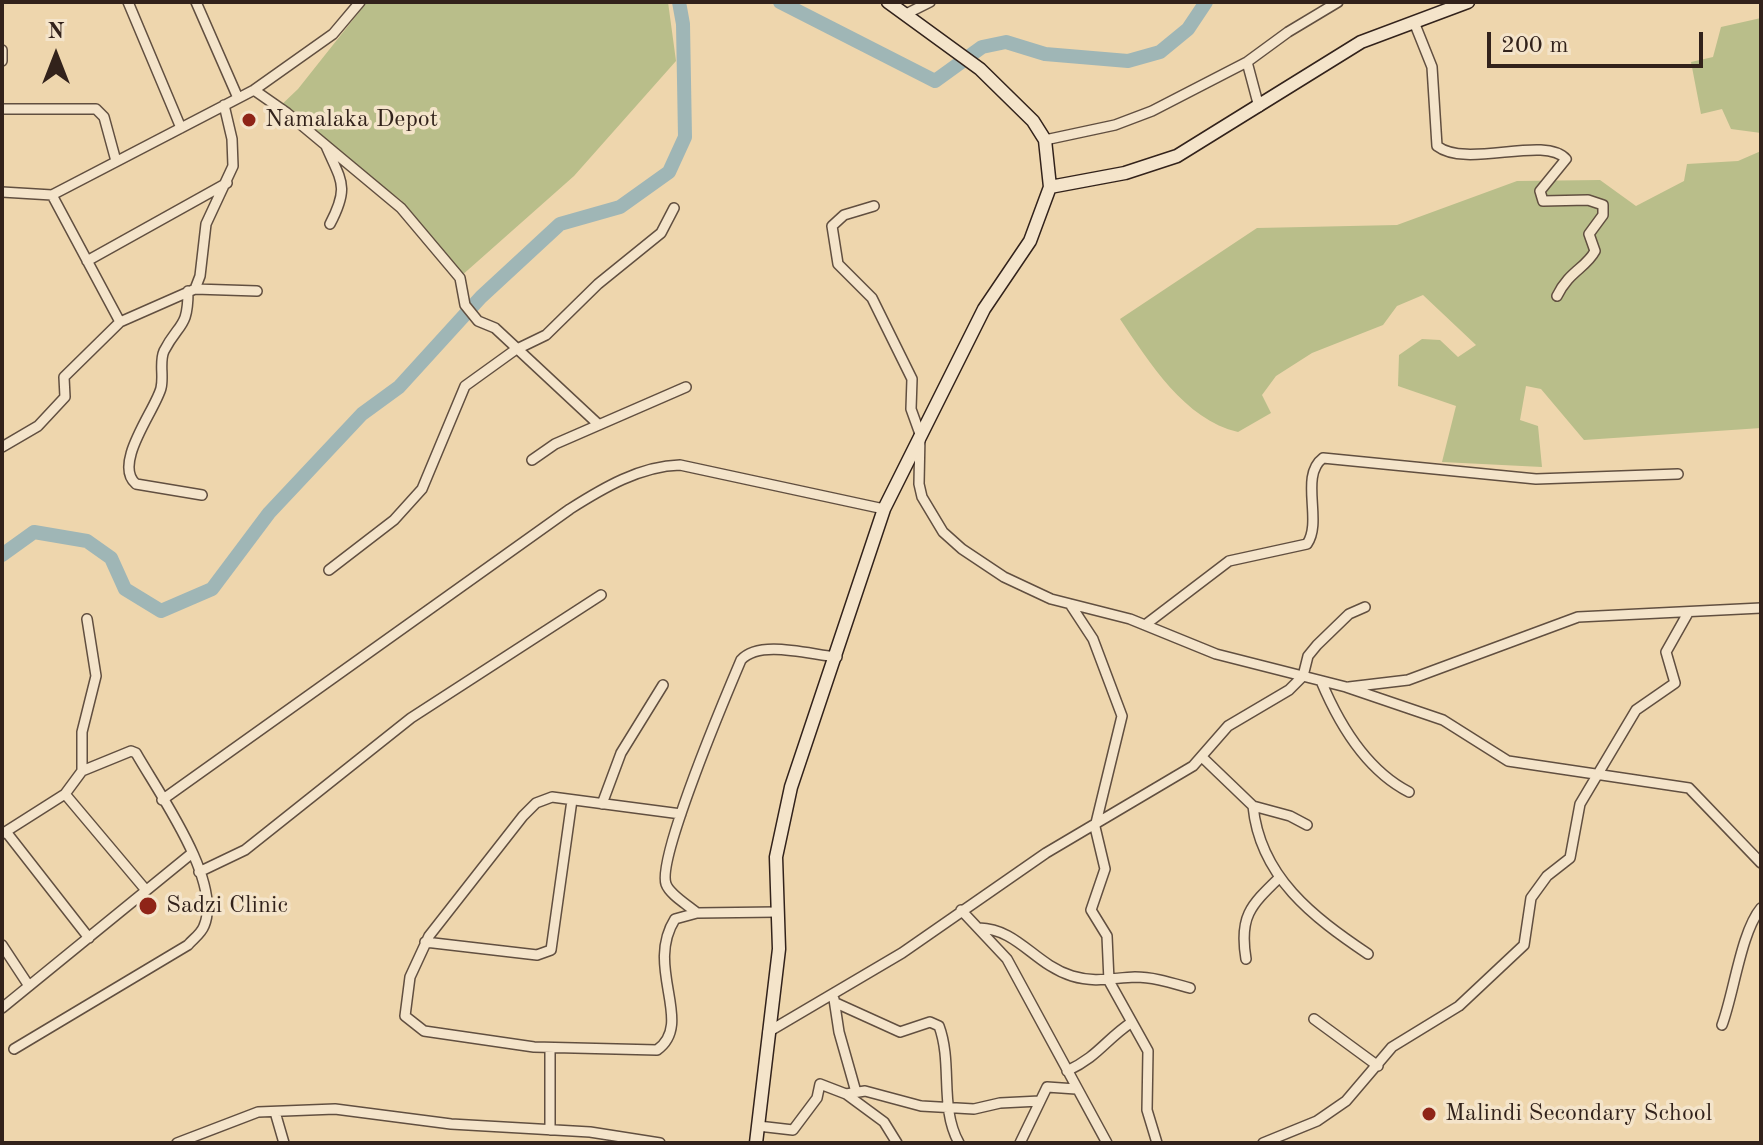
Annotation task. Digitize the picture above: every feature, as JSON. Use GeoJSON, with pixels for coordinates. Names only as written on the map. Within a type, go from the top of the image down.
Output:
{"type":"FeatureCollection","features":[{"type":"Feature","properties":{"kind":"street"},"geometry":{"type":"LineString","coordinates":[[128,2],[181,128]]}},
{"type":"Feature","properties":{"kind":"street"},"geometry":{"type":"LineString","coordinates":[[196,2],[238,98]]}},
{"type":"Feature","properties":{"kind":"street"},"geometry":{"type":"LineString","coordinates":[[2,192],[52,195],[254,90],[333,34],[360,2]]}},
{"type":"Feature","properties":{"kind":"street"},"geometry":{"type":"LineString","coordinates":[[756,1143],[779,949],[776,857],[780,826],[884,509],[984,309],[1030,241],[1050,187],[1045,140],[1033,121],[980,69],[888,2]]}},
{"type":"Feature","properties":{"kind":"street"},"geometry":{"type":"LineString","coordinates":[[906,14],[930,2]]}},
{"type":"Feature","properties":{"kind":"street"},"geometry":{"type":"LineString","coordinates":[[1045,140],[1115,125],[1152,111],[1247,62],[1288,32],[1338,2]]}},
{"type":"Feature","properties":{"kind":"street"},"geometry":{"type":"LineString","coordinates":[[1050,187],[1125,173],[1177,156],[1350,48],[1468,2]]}},
{"type":"Feature","properties":{"kind":"street"},"geometry":{"type":"LineString","coordinates":[[1414,22],[1426,46],[1435,80],[1433,130],[1437,146],[1456,153],[1546,151],[1562,155],[1566,159],[1563,166],[1540,191],[1543,201],[1588,200],[1603,205],[1603,215],[1589,234],[1595,251],[1593,256],[1566,278],[1557,296]]}},
{"type":"Feature","properties":{"kind":"street"},"geometry":{"type":"LineString","coordinates":[[2,50],[2,61]]}},
{"type":"Feature","properties":{"kind":"street"},"geometry":{"type":"LineString","coordinates":[[1247,62],[1259,107]]}},
{"type":"Feature","properties":{"kind":"street"},"geometry":{"type":"LineString","coordinates":[[254,90],[325,143],[414,222],[460,278],[465,305],[478,321],[495,328],[515,350],[539,366],[598,424]]}},
{"type":"Feature","properties":{"kind":"street"},"geometry":{"type":"LineString","coordinates":[[202,495],[136,484],[130,472],[134,448],[146,416],[160,392],[163,355],[187,320],[192,290],[200,276],[206,224],[228,183],[234,152],[224,105]]}},
{"type":"Feature","properties":{"kind":"street"},"geometry":{"type":"LineString","coordinates":[[2,109],[96,109],[104,117],[116,161]]}},
{"type":"Feature","properties":{"kind":"street"},"geometry":{"type":"LineString","coordinates":[[325,143],[342,179],[339,205],[330,224]]}},
{"type":"Feature","properties":{"kind":"street"},"geometry":{"type":"LineString","coordinates":[[87,261],[228,183]]}},
{"type":"Feature","properties":{"kind":"street"},"geometry":{"type":"LineString","coordinates":[[52,195],[120,322]]}},
{"type":"Feature","properties":{"kind":"street"},"geometry":{"type":"LineString","coordinates":[[874,206],[840,217],[832,226],[832,239],[838,264],[872,298],[912,379],[911,409],[920,434],[920,490],[943,532],[1004,577],[1070,604],[1145,625],[1216,654],[1346,687],[1443,720],[1508,761],[1689,788],[1761,863]]}},
{"type":"Feature","properties":{"kind":"street"},"geometry":{"type":"LineString","coordinates":[[329,570],[413,501],[433,469],[465,386],[515,350],[546,335],[635,251],[661,233],[674,208]]}},
{"type":"Feature","properties":{"kind":"street"},"geometry":{"type":"LineString","coordinates":[[2,447],[46,420],[65,397],[64,377],[120,322],[192,290],[257,291]]}},
{"type":"Feature","properties":{"kind":"street"},"geometry":{"type":"LineString","coordinates":[[532,460],[555,444],[686,387]]}},
{"type":"Feature","properties":{"kind":"street"},"geometry":{"type":"LineString","coordinates":[[1145,625],[1229,561],[1307,544],[1312,527],[1314,471],[1323,458],[1536,479],[1678,474]]}},
{"type":"Feature","properties":{"kind":"street"},"geometry":{"type":"LineString","coordinates":[[162,800],[570,509],[630,477],[665,466],[680,465],[884,509]]}},
{"type":"Feature","properties":{"kind":"street"},"geometry":{"type":"LineString","coordinates":[[199,872],[245,850],[411,718],[601,595]]}},
{"type":"Feature","properties":{"kind":"street"},"geometry":{"type":"LineString","coordinates":[[1070,604],[1093,639],[1122,716],[1095,827],[1105,869],[1091,910],[1107,936],[1109,981],[1148,1051],[1147,1110],[1157,1143]]}},
{"type":"Feature","properties":{"kind":"street"},"geometry":{"type":"LineString","coordinates":[[768,1032],[835,999],[1046,853],[1095,827],[1203,758],[1228,726],[1273,702],[1303,676],[1308,656],[1317,645],[1349,614],[1365,607]]}},
{"type":"Feature","properties":{"kind":"street"},"geometry":{"type":"LineString","coordinates":[[1346,687],[1408,680],[1570,619],[1761,608]]}},
{"type":"Feature","properties":{"kind":"street"},"geometry":{"type":"LineString","coordinates":[[1263,1143],[1320,1119],[1353,1095],[1396,1043],[1459,1006],[1524,945],[1529,904],[1547,876],[1570,858],[1580,804],[1636,710],[1655,694],[1674,685],[1666,652],[1688,613]]}},
{"type":"Feature","properties":{"kind":"street"},"geometry":{"type":"LineString","coordinates":[[82,771],[82,732],[96,676],[87,619]]}},
{"type":"Feature","properties":{"kind":"street"},"geometry":{"type":"LineString","coordinates":[[697,913],[669,890],[665,879],[681,814],[743,657],[760,650],[837,657]]}},
{"type":"Feature","properties":{"kind":"street"},"geometry":{"type":"LineString","coordinates":[[1321,681],[1337,716],[1357,745],[1387,778],[1409,792]]}},
{"type":"Feature","properties":{"kind":"street"},"geometry":{"type":"LineString","coordinates":[[602,804],[621,753],[663,685]]}},
{"type":"Feature","properties":{"kind":"street"},"geometry":{"type":"LineString","coordinates":[[14,1049],[188,945],[204,927],[206,897],[199,872],[136,753],[127,752],[82,771],[65,794],[4,834],[89,938]]}},
{"type":"Feature","properties":{"kind":"street"},"geometry":{"type":"LineString","coordinates":[[1203,758],[1253,806],[1296,818],[1307,825]]}},
{"type":"Feature","properties":{"kind":"street"},"geometry":{"type":"LineString","coordinates":[[65,794],[145,889]]}},
{"type":"Feature","properties":{"kind":"street"},"geometry":{"type":"LineString","coordinates":[[681,814],[547,798],[536,803],[509,831],[425,942],[405,993],[405,1016],[415,1027],[550,1048],[648,1051],[662,1046],[672,1033],[674,1018],[663,971],[663,953],[675,919],[697,913],[777,912]]}},
{"type":"Feature","properties":{"kind":"street"},"geometry":{"type":"LineString","coordinates":[[425,942],[537,955],[551,950],[572,800]]}},
{"type":"Feature","properties":{"kind":"street"},"geometry":{"type":"LineString","coordinates":[[1253,806],[1258,837],[1279,878],[1316,916],[1368,954]]}},
{"type":"Feature","properties":{"kind":"street"},"geometry":{"type":"LineString","coordinates":[[2,1008],[191,854]]}},
{"type":"Feature","properties":{"kind":"street"},"geometry":{"type":"LineString","coordinates":[[1246,959],[1243,927],[1249,909],[1279,878]]}},
{"type":"Feature","properties":{"kind":"street"},"geometry":{"type":"LineString","coordinates":[[1722,1025],[1735,989],[1749,931],[1761,908]]}},
{"type":"Feature","properties":{"kind":"street"},"geometry":{"type":"LineString","coordinates":[[961,910],[1007,959],[1107,1143]]}},
{"type":"Feature","properties":{"kind":"street"},"geometry":{"type":"LineString","coordinates":[[979,928],[1003,932],[1043,963],[1072,976],[1109,981],[1146,978],[1190,988]]}},
{"type":"Feature","properties":{"kind":"street"},"geometry":{"type":"LineString","coordinates":[[2,945],[29,986]]}},
{"type":"Feature","properties":{"kind":"street"},"geometry":{"type":"LineString","coordinates":[[835,999],[851,1093],[884,1122],[897,1143]]}},
{"type":"Feature","properties":{"kind":"street"},"geometry":{"type":"LineString","coordinates":[[835,999],[900,1032],[930,1022],[937,1023],[947,1060],[948,1107],[959,1143]]}},
{"type":"Feature","properties":{"kind":"street"},"geometry":{"type":"LineString","coordinates":[[1314,1019],[1378,1066]]}},
{"type":"Feature","properties":{"kind":"street"},"geometry":{"type":"LineString","coordinates":[[1067,1071],[1094,1057],[1111,1036],[1132,1022]]}},
{"type":"Feature","properties":{"kind":"street"},"geometry":{"type":"LineString","coordinates":[[550,1048],[550,1130]]}},
{"type":"Feature","properties":{"kind":"street"},"geometry":{"type":"LineString","coordinates":[[758,1126],[794,1129],[817,1098],[819,1085],[921,1106],[978,1109],[1000,1103],[1040,1101]]}},
{"type":"Feature","properties":{"kind":"street"},"geometry":{"type":"LineString","coordinates":[[1020,1143],[1050,1086],[1076,1089]]}},
{"type":"Feature","properties":{"kind":"street"},"geometry":{"type":"LineString","coordinates":[[177,1143],[239,1118],[275,1112],[354,1110],[451,1124],[550,1130],[660,1143]]}},
{"type":"Feature","properties":{"kind":"street"},"geometry":{"type":"LineString","coordinates":[[275,1112],[284,1143]]}},
{"type":"Feature","properties":{"kind":"green space"},"geometry":{"type":"Polygon","coordinates":[[[367,2],[668,2],[676,61],[574,176],[460,277],[401,200],[277,109],[298,89],[367,2]]]}},
{"type":"Feature","properties":{"kind":"green space"},"geometry":{"type":"Polygon","coordinates":[[[1761,18],[1761,133],[1731,129],[1722,109],[1701,114],[1691,62],[1713,57],[1721,27],[1761,18]]]}},
{"type":"Feature","properties":{"kind":"green space"},"geometry":{"type":"Polygon","coordinates":[[[1761,151],[1761,428],[1584,440],[1541,389],[1526,386],[1520,420],[1538,426],[1542,467],[1442,462],[1456,406],[1398,386],[1399,355],[1422,339],[1440,340],[1458,357],[1476,345],[1423,295],[1397,306],[1383,325],[1312,353],[1276,376],[1262,395],[1271,413],[1238,432],[1201,415],[1185,402],[1156,370],[1120,319],[1257,228],[1397,225],[1517,181],[1600,180],[1636,206],[1684,181],[1687,164],[1738,161],[1761,151]]]}},
{"type":"Feature","properties":{"kind":"waterway"},"geometry":{"type":"LineString","coordinates":[[2,555],[34,532],[87,541],[111,558],[125,589],[161,611],[212,589],[269,513],[362,414],[399,387],[481,297],[560,224],[620,207],[669,172],[685,137],[683,24],[679,2]]}},
{"type":"Feature","properties":{"kind":"waterway"},"geometry":{"type":"LineString","coordinates":[[780,2],[935,81],[982,47],[1006,42],[1045,54],[1128,61],[1160,52],[1188,29],[1206,2]]}},
{"type":"Feature","properties":{"kind":"place","name":"Namalaka Depot"},"geometry":{"type":"Point","coordinates":[249,120]}},
{"type":"Feature","properties":{"kind":"place","name":"Sadzi Clinic"},"geometry":{"type":"Point","coordinates":[148,906]}},
{"type":"Feature","properties":{"kind":"place","name":"Malindi Secondary School"},"geometry":{"type":"Point","coordinates":[1429,1114]}}]}
